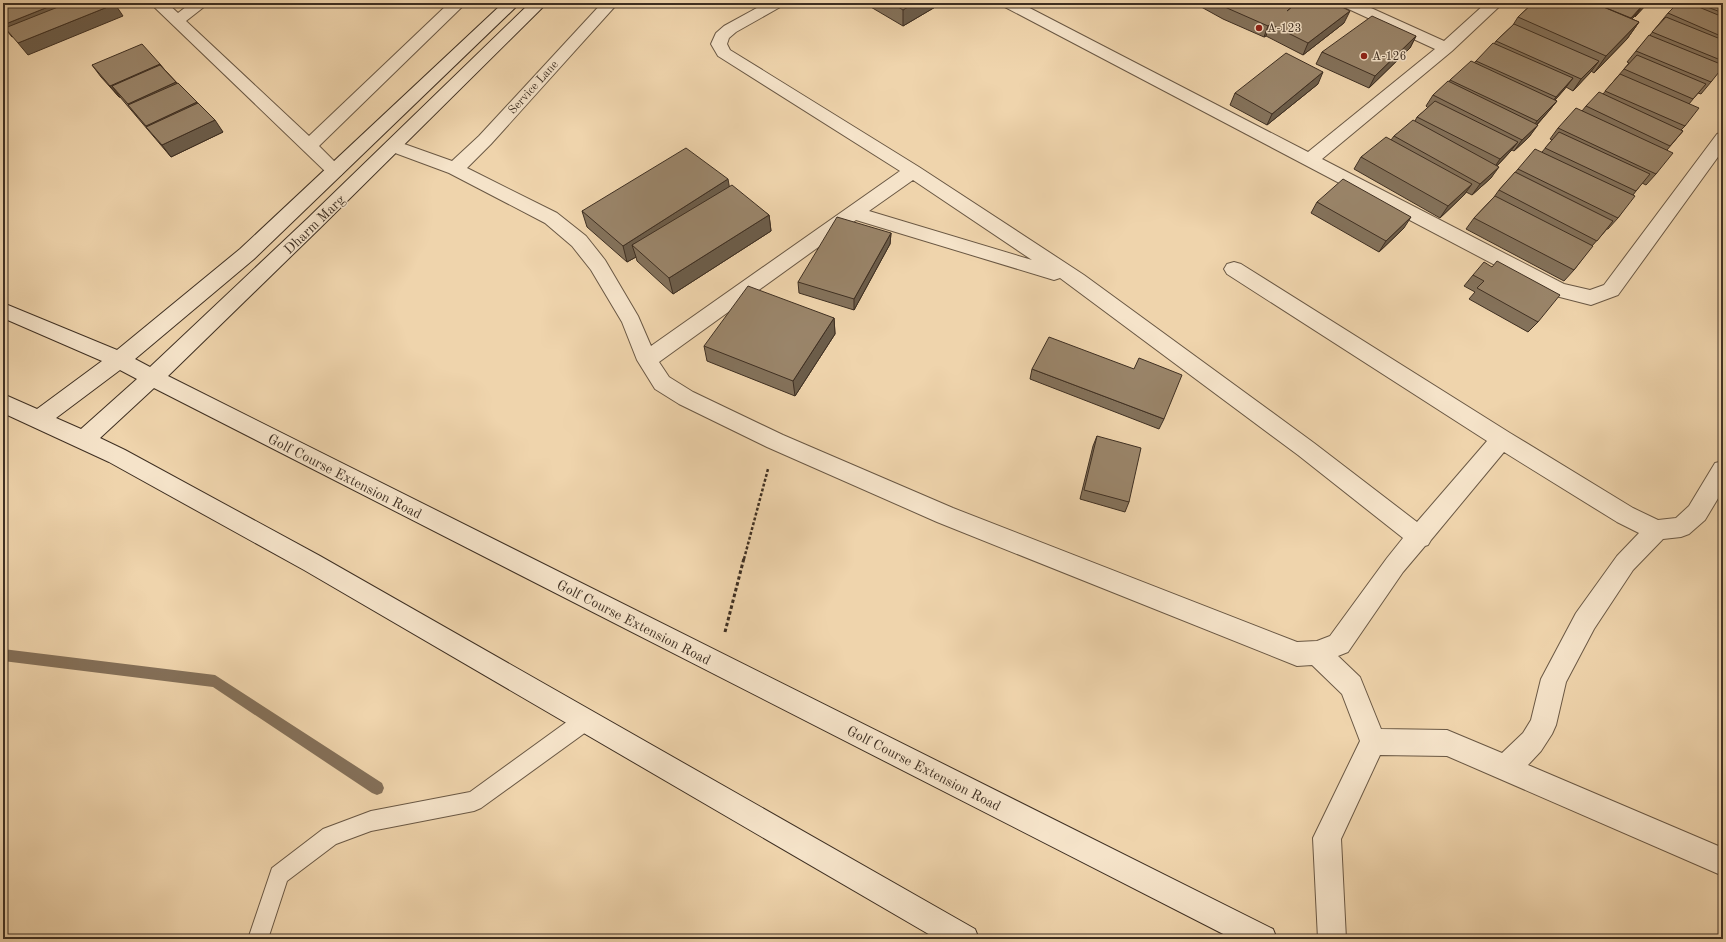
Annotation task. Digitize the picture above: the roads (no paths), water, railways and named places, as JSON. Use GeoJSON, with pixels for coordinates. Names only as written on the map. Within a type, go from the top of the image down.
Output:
{"type":"FeatureCollection","features":[{"type":"Feature","properties":{"kind":"street"},"geometry":{"type":"LineString","coordinates":[[158,3],[335,171]]}},
{"type":"Feature","properties":{"kind":"street"},"geometry":{"type":"LineString","coordinates":[[177,21],[201,3]]}},
{"type":"Feature","properties":{"kind":"street"},"geometry":{"type":"LineString","coordinates":[[309,146],[458,3]]}},
{"type":"Feature","properties":{"kind":"street","name":"Dharm Marg"},"geometry":{"type":"LineString","coordinates":[[39,419],[119,360],[247,254],[512,3]]}},
{"type":"Feature","properties":{"kind":"street","name":"Dharm Marg"},"geometry":{"type":"LineString","coordinates":[[84,440],[154,377],[540,3]]}},
{"type":"Feature","properties":{"kind":"street","name":"Service Lane"},"geometry":{"type":"LineString","coordinates":[[455,169],[485,140],[610,3]]}},
{"type":"Feature","properties":{"kind":"street"},"geometry":{"type":"LineString","coordinates":[[777,3],[730,29],[722,36],[719,44],[724,53],[912,171],[1077,280],[1306,449],[1420,538]]}},
{"type":"Feature","properties":{"kind":"street"},"geometry":{"type":"LineString","coordinates":[[1008,3],[1559,290],[1591,298],[1611,290],[1723,138]]}},
{"type":"Feature","properties":{"kind":"street"},"geometry":{"type":"LineString","coordinates":[[1347,3],[1446,48]]}},
{"type":"Feature","properties":{"kind":"street"},"geometry":{"type":"LineString","coordinates":[[1310,160],[1446,48],[1495,3]]}},
{"type":"Feature","properties":{"kind":"street"},"geometry":{"type":"LineString","coordinates":[[393,146],[455,169],[551,218],[579,241],[598,265],[631,321],[647,360],[662,383],[686,398],[775,441],[946,514],[1297,654],[1317,653],[1339,644],[1395,565],[1420,538],[1502,439]]}},
{"type":"Feature","properties":{"kind":"street"},"geometry":{"type":"LineString","coordinates":[[647,360],[912,171]]}},
{"type":"Feature","properties":{"kind":"street"},"geometry":{"type":"LineString","coordinates":[[853,213],[1077,280]]}},
{"type":"Feature","properties":{"kind":"street"},"geometry":{"type":"LineString","coordinates":[[1234,268],[1502,439],[1625,515],[1657,530],[1681,527],[1697,513],[1720,480]]}},
{"type":"Feature","properties":{"kind":"street","name":"Golf Course Extension Road"},"geometry":{"type":"LineString","coordinates":[[3,310],[119,360],[154,377],[223,414],[1263,939]]}},
{"type":"Feature","properties":{"kind":"street"},"geometry":{"type":"LineString","coordinates":[[3,403],[117,456],[312,563],[965,939]]}},
{"type":"Feature","properties":{"kind":"street"},"geometry":{"type":"LineString","coordinates":[[1506,768],[1532,742],[1543,725],[1554,679],[1585,621],[1625,563],[1657,530]]}},
{"type":"Feature","properties":{"kind":"street"},"geometry":{"type":"LineString","coordinates":[[1317,653],[1351,686],[1373,742],[1327,838],[1332,939]]}},
{"type":"Feature","properties":{"kind":"street"},"geometry":{"type":"LineString","coordinates":[[1373,742],[1447,743],[1723,862]]}},
{"type":"Feature","properties":{"kind":"lane"},"geometry":{"type":"LineString","coordinates":[[258,939],[279,875],[330,836],[371,821],[474,801],[586,720]]}},
{"type":"Feature","properties":{"kind":"waterway"},"geometry":{"type":"LineString","coordinates":[[3,655],[215,681],[377,788]]}},
{"type":"Feature","properties":{"kind":"place","name":"A-123"},"geometry":{"type":"Point","coordinates":[1259,28]}},
{"type":"Feature","properties":{"kind":"place","name":"A-126"},"geometry":{"type":"Point","coordinates":[1364,56]}}]}
